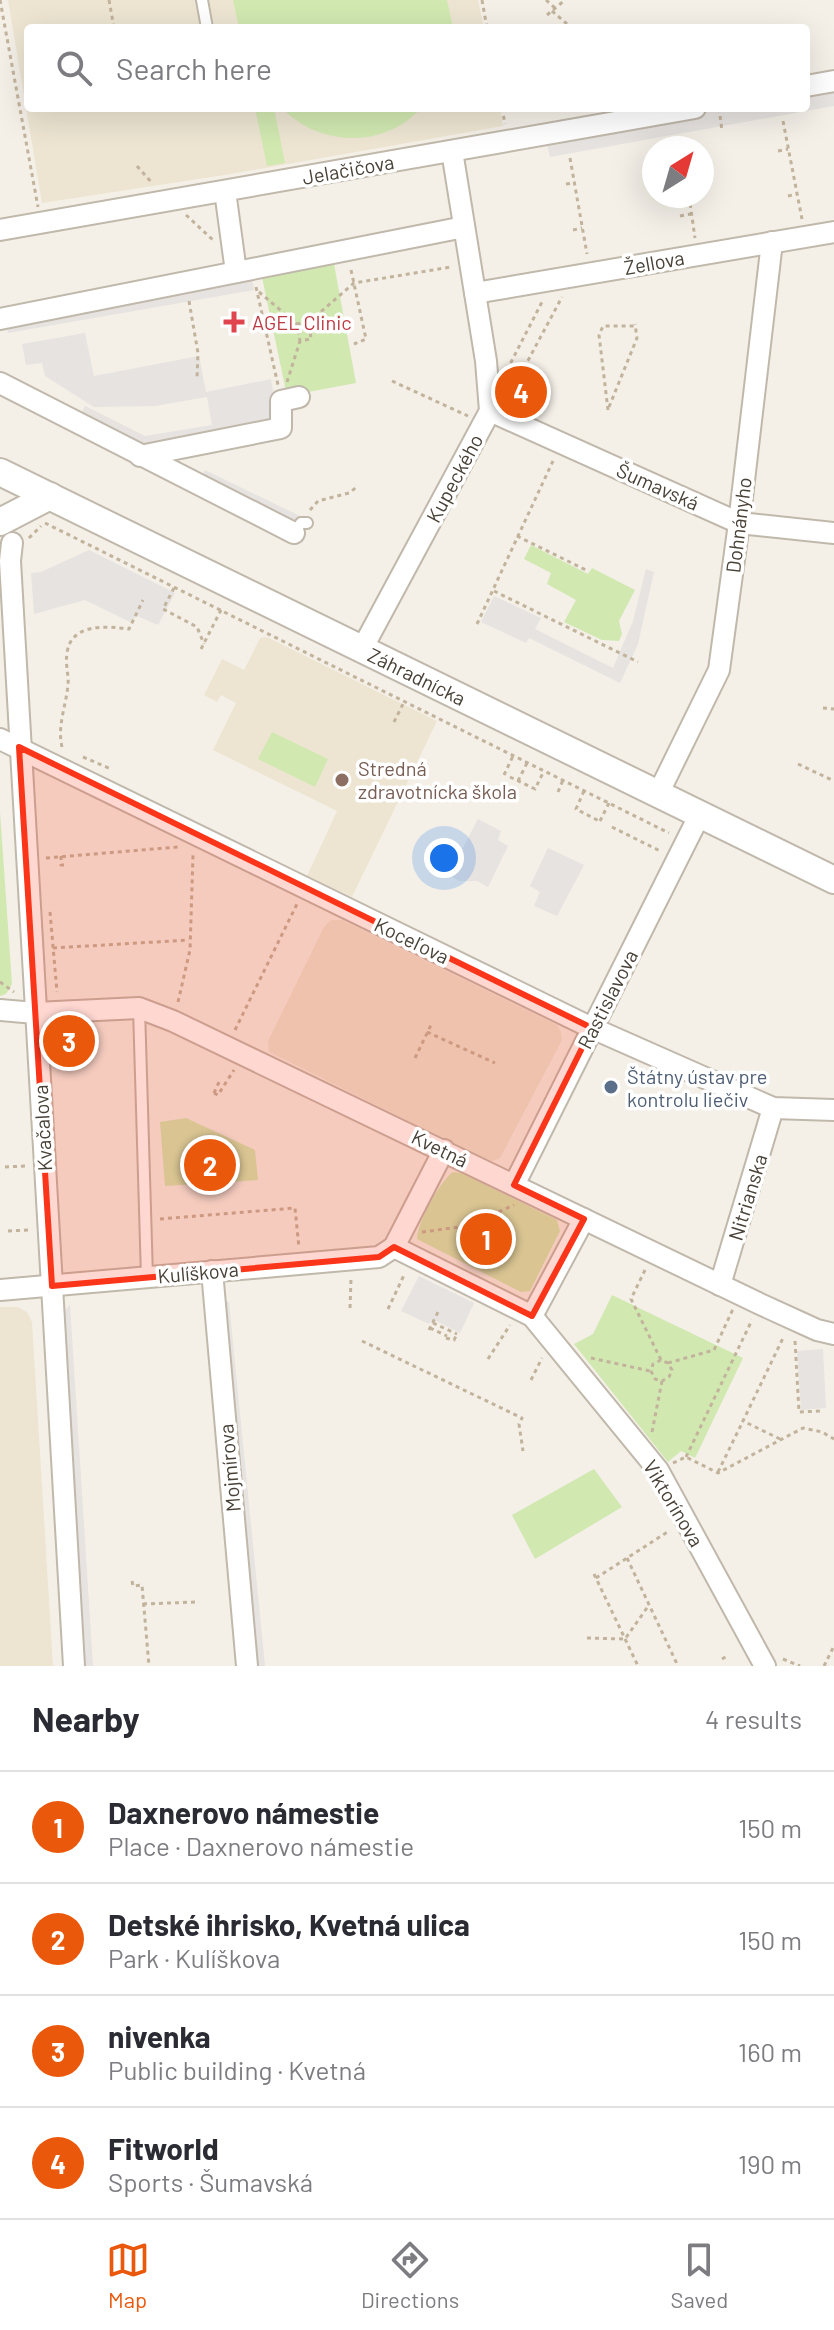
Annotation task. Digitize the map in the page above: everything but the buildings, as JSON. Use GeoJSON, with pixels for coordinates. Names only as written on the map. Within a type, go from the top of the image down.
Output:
{"type":"FeatureCollection","features":[{"type":"Feature","properties":{"kind":"street"},"geometry":{"type":"LineString","coordinates":[[810,85],[834,81]]}},
{"type":"Feature","properties":{"kind":"street","name":"Jelačičova"},"geometry":{"type":"LineString","coordinates":[[0,230],[672,112]]}},
{"type":"Feature","properties":{"kind":"street","name":"Kupeckého"},"geometry":{"type":"LineString","coordinates":[[362,649],[497,410],[486,361],[452,151]]}},
{"type":"Feature","properties":{"kind":"street"},"geometry":{"type":"LineString","coordinates":[[225,191],[241,267]]}},
{"type":"Feature","properties":{"kind":"street"},"geometry":{"type":"LineString","coordinates":[[0,319],[185,282],[241,267],[464,227]]}},
{"type":"Feature","properties":{"kind":"street","name":"Žellova"},"geometry":{"type":"LineString","coordinates":[[475,293],[834,232]]}},
{"type":"Feature","properties":{"kind":"street","name":"Dohnányho"},"geometry":{"type":"LineString","coordinates":[[658,794],[719,670],[772,242]]}},
{"type":"Feature","properties":{"kind":"street"},"geometry":{"type":"LineString","coordinates":[[0,383],[140,456],[301,526]]}},
{"type":"Feature","properties":{"kind":"street"},"geometry":{"type":"LineString","coordinates":[[140,456],[281,428],[290,399]]}},
{"type":"Feature","properties":{"kind":"street","name":"Šumavská"},"geometry":{"type":"LineString","coordinates":[[497,410],[562,443],[739,523],[834,533]]}},
{"type":"Feature","properties":{"kind":"street","name":"Záhradnícka"},"geometry":{"type":"LineString","coordinates":[[4,484],[50,496],[834,880]]}},
{"type":"Feature","properties":{"kind":"street"},"geometry":{"type":"LineString","coordinates":[[6,532],[50,496]]}},
{"type":"Feature","properties":{"kind":"street","name":"Kvačalova"},"geometry":{"type":"LineString","coordinates":[[6,532],[10,561],[10,743],[35,1013],[74,1666]]}},
{"type":"Feature","properties":{"kind":"street","name":"Koceľova"},"geometry":{"type":"LineString","coordinates":[[10,743],[193,839],[592,1028],[773,1108],[834,1110]]}},
{"type":"Feature","properties":{"kind":"street","name":"Rastislavova"},"geometry":{"type":"LineString","coordinates":[[515,1194],[592,1028],[700,814]]}},
{"type":"Feature","properties":{"kind":"street","name":"Kvetná"},"geometry":{"type":"LineString","coordinates":[[0,1010],[35,1013],[139,1008],[173,1021],[444,1150],[515,1194],[584,1219],[760,1304],[817,1330],[834,1334]]}},
{"type":"Feature","properties":{"kind":"street","name":"Nitrianska"},"geometry":{"type":"LineString","coordinates":[[720,1285],[773,1108]]}},
{"type":"Feature","properties":{"kind":"street"},"geometry":{"type":"LineString","coordinates":[[444,1150],[394,1247],[523,1317],[584,1219]]}},
{"type":"Feature","properties":{"kind":"street","name":"Kulíškova"},"geometry":{"type":"LineString","coordinates":[[0,1290],[379,1257],[394,1247]]}},
{"type":"Feature","properties":{"kind":"street","name":"Mojmírova"},"geometry":{"type":"LineString","coordinates":[[212,1271],[247,1666]]}},
{"type":"Feature","properties":{"kind":"street","name":"Viktorínova"},"geometry":{"type":"LineString","coordinates":[[523,1317],[652,1463],[771,1661]]}},
{"type":"Feature","properties":{"kind":"lane"},"geometry":{"type":"LineString","coordinates":[[202,0],[206,24]]}},
{"type":"Feature","properties":{"kind":"lane"},"geometry":{"type":"LineString","coordinates":[[139,1008],[147,1277]]}},
{"type":"Feature","properties":{"kind":"path"},"geometry":{"type":"LineString","coordinates":[[0,0],[39,211]]}},
{"type":"Feature","properties":{"kind":"path"},"geometry":{"type":"LineString","coordinates":[[109,0],[113,24]]}},
{"type":"Feature","properties":{"kind":"path"},"geometry":{"type":"LineString","coordinates":[[482,0],[486,24]]}},
{"type":"Feature","properties":{"kind":"path"},"geometry":{"type":"LineString","coordinates":[[546,0],[567,24]]}},
{"type":"Feature","properties":{"kind":"path"},"geometry":{"type":"LineString","coordinates":[[547,15],[565,0]]}},
{"type":"Feature","properties":{"kind":"path"},"geometry":{"type":"LineString","coordinates":[[503,112],[506,128]]}},
{"type":"Feature","properties":{"kind":"path"},"geometry":{"type":"LineString","coordinates":[[720,112],[722,131]]}},
{"type":"Feature","properties":{"kind":"path"},"geometry":{"type":"LineString","coordinates":[[783,121],[803,223]]}},
{"type":"Feature","properties":{"kind":"path"},"geometry":{"type":"LineString","coordinates":[[778,151],[788,149]]}},
{"type":"Feature","properties":{"kind":"path"},"geometry":{"type":"LineString","coordinates":[[570,158],[588,262]]}},
{"type":"Feature","properties":{"kind":"path"},"geometry":{"type":"LineString","coordinates":[[566,184],[575,183]]}},
{"type":"Feature","properties":{"kind":"path"},"geometry":{"type":"LineString","coordinates":[[788,196],[797,194]]}},
{"type":"Feature","properties":{"kind":"path"},"geometry":{"type":"LineString","coordinates":[[690,208],[696,242]]}},
{"type":"Feature","properties":{"kind":"path"},"geometry":{"type":"LineString","coordinates":[[183,213],[241,267],[256,290],[290,399]]}},
{"type":"Feature","properties":{"kind":"path"},"geometry":{"type":"LineString","coordinates":[[680,216],[691,214]]}},
{"type":"Feature","properties":{"kind":"path"},"geometry":{"type":"LineString","coordinates":[[573,230],[582,228]]}},
{"type":"Feature","properties":{"kind":"path"},"geometry":{"type":"LineString","coordinates":[[347,250],[366,339],[354,344]]}},
{"type":"Feature","properties":{"kind":"path"},"geometry":{"type":"LineString","coordinates":[[297,324],[309,322],[354,283],[454,266]]}},
{"type":"Feature","properties":{"kind":"path"},"geometry":{"type":"LineString","coordinates":[[185,282],[198,353],[197,378]]}},
{"type":"Feature","properties":{"kind":"path"},"geometry":{"type":"LineString","coordinates":[[256,290],[297,324],[300,341],[290,399]]}},
{"type":"Feature","properties":{"kind":"path"},"geometry":{"type":"LineString","coordinates":[[497,410],[566,290],[560,292]]}},
{"type":"Feature","properties":{"kind":"path"},"geometry":{"type":"LineString","coordinates":[[502,378],[544,298]]}},
{"type":"Feature","properties":{"kind":"path"},"geometry":{"type":"LineString","coordinates":[[300,341],[311,339],[309,322]]}},
{"type":"Feature","properties":{"kind":"path"},"geometry":{"type":"LineString","coordinates":[[635,325],[637,338],[608,410],[599,335],[603,326],[635,325]]}},
{"type":"Feature","properties":{"kind":"path"},"geometry":{"type":"LineString","coordinates":[[392,381],[497,410]]}},
{"type":"Feature","properties":{"kind":"path"},"geometry":{"type":"LineString","coordinates":[[497,410],[505,389]]}},
{"type":"Feature","properties":{"kind":"path"},"geometry":{"type":"LineString","coordinates":[[477,624],[562,443]]}},
{"type":"Feature","properties":{"kind":"path"},"geometry":{"type":"LineString","coordinates":[[301,526],[318,501],[349,493],[358,486]]}},
{"type":"Feature","properties":{"kind":"path"},"geometry":{"type":"LineString","coordinates":[[45,523],[673,834]]}},
{"type":"Feature","properties":{"kind":"path"},"geometry":{"type":"LineString","coordinates":[[517,536],[588,571]]}},
{"type":"Feature","properties":{"kind":"path"},"geometry":{"type":"LineString","coordinates":[[175,587],[163,609],[197,627],[204,644]]}},
{"type":"Feature","properties":{"kind":"path"},"geometry":{"type":"LineString","coordinates":[[492,590],[638,662]]}},
{"type":"Feature","properties":{"kind":"path"},"geometry":{"type":"LineString","coordinates":[[71,752],[61,747],[60,732],[68,685],[66,655],[69,642],[82,631],[105,626],[129,629],[143,600]]}},
{"type":"Feature","properties":{"kind":"path"},"geometry":{"type":"LineString","coordinates":[[201,649],[221,610]]}},
{"type":"Feature","properties":{"kind":"path"},"geometry":{"type":"LineString","coordinates":[[394,722],[404,702]]}},
{"type":"Feature","properties":{"kind":"path"},"geometry":{"type":"LineString","coordinates":[[823,708],[834,709]]}},
{"type":"Feature","properties":{"kind":"path"},"geometry":{"type":"LineString","coordinates":[[504,775],[513,756]]}},
{"type":"Feature","properties":{"kind":"path"},"geometry":{"type":"LineString","coordinates":[[81,757],[111,769]]}},
{"type":"Feature","properties":{"kind":"path"},"geometry":{"type":"LineString","coordinates":[[518,781],[527,763]]}},
{"type":"Feature","properties":{"kind":"path"},"geometry":{"type":"LineString","coordinates":[[798,764],[834,781]]}},
{"type":"Feature","properties":{"kind":"path"},"geometry":{"type":"LineString","coordinates":[[510,777],[535,789],[544,771]]}},
{"type":"Feature","properties":{"kind":"path"},"geometry":{"type":"LineString","coordinates":[[558,792],[563,780]]}},
{"type":"Feature","properties":{"kind":"path"},"geometry":{"type":"LineString","coordinates":[[584,791],[576,809],[601,821],[609,803]]}},
{"type":"Feature","properties":{"kind":"path"},"geometry":{"type":"LineString","coordinates":[[612,827],[663,852]]}},
{"type":"Feature","properties":{"kind":"path"},"geometry":{"type":"LineString","coordinates":[[46,858],[193,839],[191,940],[173,1021]]}},
{"type":"Feature","properties":{"kind":"path"},"geometry":{"type":"LineString","coordinates":[[61,856],[61,865],[64,865]]}},
{"type":"Feature","properties":{"kind":"path"},"geometry":{"type":"LineString","coordinates":[[232,1037],[300,898]]}},
{"type":"Feature","properties":{"kind":"path"},"geometry":{"type":"LineString","coordinates":[[53,948],[191,940]]}},
{"type":"Feature","properties":{"kind":"path"},"geometry":{"type":"LineString","coordinates":[[0,982],[17,994]]}},
{"type":"Feature","properties":{"kind":"path"},"geometry":{"type":"LineString","coordinates":[[415,1058],[432,1023]]}},
{"type":"Feature","properties":{"kind":"path"},"geometry":{"type":"LineString","coordinates":[[427,1032],[495,1063]]}},
{"type":"Feature","properties":{"kind":"path"},"geometry":{"type":"LineString","coordinates":[[219,1079],[214,1093],[218,1095],[237,1063]]}},
{"type":"Feature","properties":{"kind":"path"},"geometry":{"type":"LineString","coordinates":[[5,1167],[25,1166]]}},
{"type":"Feature","properties":{"kind":"path"},"geometry":{"type":"LineString","coordinates":[[413,1233],[467,1226],[515,1194]]}},
{"type":"Feature","properties":{"kind":"path"},"geometry":{"type":"LineString","coordinates":[[146,1220],[295,1208],[300,1252]]}},
{"type":"Feature","properties":{"kind":"path"},"geometry":{"type":"LineString","coordinates":[[8,1231],[29,1230]]}},
{"type":"Feature","properties":{"kind":"path"},"geometry":{"type":"LineString","coordinates":[[653,1252],[631,1299],[661,1360],[668,1363],[672,1370],[669,1377],[662,1381],[655,1379],[651,1371],[653,1364],[661,1360]]}},
{"type":"Feature","properties":{"kind":"path"},"geometry":{"type":"LineString","coordinates":[[388,1309],[407,1270]]}},
{"type":"Feature","properties":{"kind":"path"},"geometry":{"type":"LineString","coordinates":[[350,1308],[351,1275]]}},
{"type":"Feature","properties":{"kind":"path"},"geometry":{"type":"LineString","coordinates":[[668,1363],[714,1350],[740,1294]]}},
{"type":"Feature","properties":{"kind":"path"},"geometry":{"type":"LineString","coordinates":[[686,1457],[760,1304]]}},
{"type":"Feature","properties":{"kind":"path"},"geometry":{"type":"LineString","coordinates":[[433,1323],[457,1334],[454,1340],[430,1329],[439,1310]]}},
{"type":"Feature","properties":{"kind":"path"},"geometry":{"type":"LineString","coordinates":[[488,1359],[523,1317]]}},
{"type":"Feature","properties":{"kind":"path"},"geometry":{"type":"LineString","coordinates":[[718,1473],[785,1332]]}},
{"type":"Feature","properties":{"kind":"path"},"geometry":{"type":"LineString","coordinates":[[795,1337],[799,1412],[820,1411]]}},
{"type":"Feature","properties":{"kind":"path"},"geometry":{"type":"LineString","coordinates":[[362,1341],[522,1418],[519,1424],[523,1451]]}},
{"type":"Feature","properties":{"kind":"path"},"geometry":{"type":"LineString","coordinates":[[531,1380],[552,1353],[651,1371]]}},
{"type":"Feature","properties":{"kind":"path"},"geometry":{"type":"LineString","coordinates":[[662,1381],[652,1463],[686,1457],[718,1473]]}},
{"type":"Feature","properties":{"kind":"path"},"geometry":{"type":"LineString","coordinates":[[743,1421],[780,1439]]}},
{"type":"Feature","properties":{"kind":"path"},"geometry":{"type":"LineString","coordinates":[[718,1473],[803,1428],[822,1432],[834,1439]]}},
{"type":"Feature","properties":{"kind":"path"},"geometry":{"type":"LineString","coordinates":[[638,1666],[595,1576],[669,1531]]}},
{"type":"Feature","properties":{"kind":"path"},"geometry":{"type":"LineString","coordinates":[[627,1558],[678,1666]]}},
{"type":"Feature","properties":{"kind":"path"},"geometry":{"type":"LineString","coordinates":[[132,1581],[133,1586],[142,1585],[149,1666]]}},
{"type":"Feature","properties":{"kind":"path"},"geometry":{"type":"LineString","coordinates":[[143,1604],[196,1602]]}},
{"type":"Feature","properties":{"kind":"path"},"geometry":{"type":"LineString","coordinates":[[625,1639],[649,1605]]}},
{"type":"Feature","properties":{"kind":"path"},"geometry":{"type":"LineString","coordinates":[[587,1638],[625,1639]]}},
{"type":"Feature","properties":{"kind":"path"},"geometry":{"type":"LineString","coordinates":[[824,1666],[834,1646]]}},
{"type":"Feature","properties":{"kind":"path"},"geometry":{"type":"LineString","coordinates":[[722,1659],[729,1655]]}},
{"type":"Feature","properties":{"kind":"path"},"geometry":{"type":"LineString","coordinates":[[771,1661],[800,1666]]}},
{"type":"Feature","properties":{"kind":"highlighted area"},"geometry":{"type":"Polygon","coordinates":[[[19,747],[592,1028],[514,1185],[584,1219],[532,1316],[394,1247],[379,1257],[52,1286],[19,747]]]}},
{"type":"Feature","properties":{"kind":"shaded area"},"geometry":{"type":"Polygon","coordinates":[[[8,0],[478,0],[483,24],[24,24],[24,96],[8,0]]]}},
{"type":"Feature","properties":{"kind":"shaded area"},"geometry":{"type":"Polygon","coordinates":[[[834,89],[834,106],[810,110],[810,93],[834,89]]]}},
{"type":"Feature","properties":{"kind":"shaded area"},"geometry":{"type":"Polygon","coordinates":[[[27,112],[501,112],[503,126],[231,174],[42,203],[27,112]]]}},
{"type":"Feature","properties":{"kind":"shaded area"},"geometry":{"type":"Polygon","coordinates":[[[705,112],[801,112],[667,136],[642,136],[642,140],[550,157],[546,141],[705,112]]]}},
{"type":"Feature","properties":{"kind":"shaded area"},"geometry":{"type":"Polygon","coordinates":[[[252,279],[254,290],[8,333],[7,323],[252,279]]]}},
{"type":"Feature","properties":{"kind":"shaded area"},"geometry":{"type":"Polygon","coordinates":[[[85,333],[94,376],[199,356],[206,392],[271,379],[279,425],[149,449],[79,418],[85,406],[145,436],[212,425],[207,397],[155,406],[94,407],[45,376],[42,363],[26,365],[22,344],[85,333]]]}},
{"type":"Feature","properties":{"kind":"shaded area"},"geometry":{"type":"Polygon","coordinates":[[[205,470],[300,516],[295,527],[200,480],[205,470]]]}},
{"type":"Feature","properties":{"kind":"shaded area"},"geometry":{"type":"Polygon","coordinates":[[[89,550],[175,593],[158,625],[137,616],[130,622],[85,600],[34,614],[31,573],[41,572],[89,550]]]}},
{"type":"Feature","properties":{"kind":"shaded area"},"geometry":{"type":"Polygon","coordinates":[[[646,569],[654,572],[638,644],[620,683],[529,638],[526,643],[481,622],[494,596],[541,618],[535,629],[613,668],[633,621],[646,569]]]}},
{"type":"Feature","properties":{"kind":"shaded area","name":"Stredná zdravotnícka škola"},"geometry":{"type":"Polygon","coordinates":[[[267,637],[437,721],[352,897],[307,876],[337,811],[213,750],[236,703],[221,695],[217,702],[204,695],[222,659],[244,670],[260,638],[267,637]]]}},
{"type":"Feature","properties":{"kind":"shaded area"},"geometry":{"type":"Polygon","coordinates":[[[478,819],[501,831],[498,840],[508,846],[488,887],[477,881],[459,881],[449,875],[478,819]]]}},
{"type":"Feature","properties":{"kind":"shaded area"},"geometry":{"type":"Polygon","coordinates":[[[548,848],[584,865],[557,916],[534,906],[540,892],[530,886],[548,848]]]}},
{"type":"Feature","properties":{"kind":"shaded area"},"geometry":{"type":"Polygon","coordinates":[[[331,920],[342,920],[557,1025],[562,1040],[500,1158],[487,1160],[269,1052],[268,1041],[324,927],[331,920]]]}},
{"type":"Feature","properties":{"kind":"shaded area"},"geometry":{"type":"Polygon","coordinates":[[[419,1276],[474,1303],[460,1333],[432,1319],[429,1324],[401,1311],[419,1276]]]}},
{"type":"Feature","properties":{"kind":"shaded area"},"geometry":{"type":"Polygon","coordinates":[[[217,1298],[229,1302],[265,1666],[253,1666],[217,1298]]]}},
{"type":"Feature","properties":{"kind":"shaded area"},"geometry":{"type":"Polygon","coordinates":[[[70,1305],[93,1666],[80,1666],[57,1319],[70,1305]]]}},
{"type":"Feature","properties":{"kind":"shaded area"},"geometry":{"type":"Polygon","coordinates":[[[0,1307],[18,1307],[27,1312],[32,1322],[53,1666],[0,1666],[0,1307]]]}},
{"type":"Feature","properties":{"kind":"shaded area"},"geometry":{"type":"Polygon","coordinates":[[[823,1349],[826,1408],[801,1410],[797,1351],[823,1349]]]}},
{"type":"Feature","properties":{"kind":"green space"},"geometry":{"type":"Polygon","coordinates":[[[233,0],[447,0],[452,24],[238,24],[233,0]]]}},
{"type":"Feature","properties":{"kind":"green space"},"geometry":{"type":"Polygon","coordinates":[[[256,112],[275,112],[285,163],[267,166],[256,112]]]}},
{"type":"Feature","properties":{"kind":"green space"},"geometry":{"type":"Polygon","coordinates":[[[287,112],[416,112],[389,131],[352,138],[333,136],[297,121],[287,112]]]}},
{"type":"Feature","properties":{"kind":"green space"},"geometry":{"type":"Polygon","coordinates":[[[334,264],[356,383],[287,396],[262,277],[334,264]]]}},
{"type":"Feature","properties":{"kind":"green space"},"geometry":{"type":"Polygon","coordinates":[[[531,545],[588,574],[592,568],[635,590],[619,621],[622,634],[619,641],[602,640],[564,622],[576,600],[547,584],[551,573],[524,559],[531,545]]]}},
{"type":"Feature","properties":{"kind":"green space"},"geometry":{"type":"Polygon","coordinates":[[[272,732],[328,759],[315,787],[258,759],[272,732]]]}},
{"type":"Feature","properties":{"kind":"green space"},"geometry":{"type":"Polygon","coordinates":[[[0,812],[12,984],[6,994],[0,996],[0,812]]]}},
{"type":"Feature","properties":{"kind":"green space"},"geometry":{"type":"Polygon","coordinates":[[[186,1118],[255,1150],[258,1180],[165,1186],[160,1122],[186,1118]]]}},
{"type":"Feature","properties":{"kind":"green space"},"geometry":{"type":"Polygon","coordinates":[[[453,1172],[461,1173],[557,1220],[560,1231],[530,1291],[521,1292],[417,1239],[430,1203],[453,1172]]]}},
{"type":"Feature","properties":{"kind":"green space"},"geometry":{"type":"Polygon","coordinates":[[[612,1295],[743,1358],[695,1458],[681,1451],[668,1462],[574,1344],[593,1334],[612,1295]]]}},
{"type":"Feature","properties":{"kind":"green space"},"geometry":{"type":"Polygon","coordinates":[[[594,1469],[622,1507],[535,1559],[512,1515],[594,1469]]]}},
{"type":"Feature","properties":{"kind":"place","name":"AGEL Clinic"},"geometry":{"type":"Point","coordinates":[234,322]}},
{"type":"Feature","properties":{"kind":"place","name":"Fitworld"},"geometry":{"type":"Point","coordinates":[521,392]}},
{"type":"Feature","properties":{"kind":"place","name":"Stredná zdravotnícka škola"},"geometry":{"type":"Point","coordinates":[342,780]}},
{"type":"Feature","properties":{"kind":"place","name":"nivenka"},"geometry":{"type":"Point","coordinates":[69,1041]}},
{"type":"Feature","properties":{"kind":"place","name":"Štátny ústav pre kontrolu liečiv"},"geometry":{"type":"Point","coordinates":[611,1087]}},
{"type":"Feature","properties":{"kind":"place","name":"Detské ihrisko, Kvetná ulica"},"geometry":{"type":"Point","coordinates":[210,1165]}},
{"type":"Feature","properties":{"kind":"place","name":"Daxnerovo námestie"},"geometry":{"type":"Point","coordinates":[486,1239]}}]}
